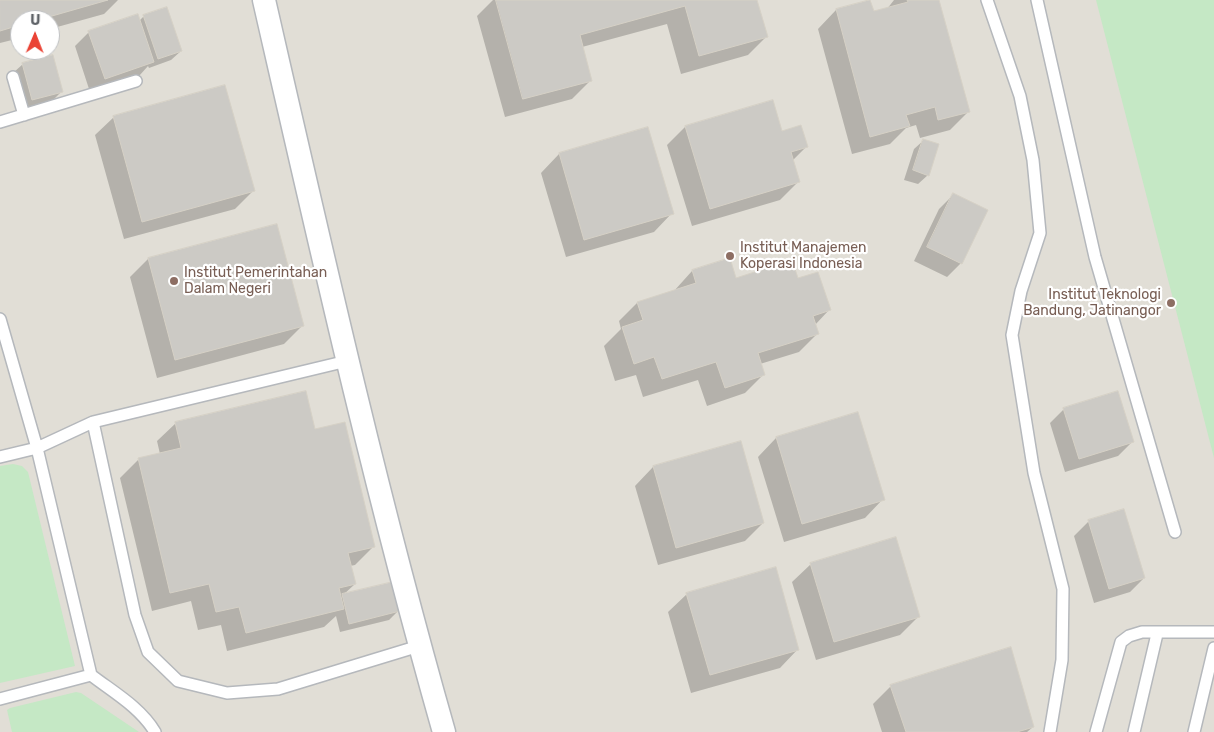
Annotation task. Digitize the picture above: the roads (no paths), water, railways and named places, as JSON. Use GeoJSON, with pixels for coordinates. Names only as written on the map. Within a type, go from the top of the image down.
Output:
{"type":"FeatureCollection","features":[{"type":"Feature","properties":{"kind":"street"},"geometry":{"type":"LineString","coordinates":[[264,0],[347,361],[444,732]]}},
{"type":"Feature","properties":{"kind":"lane"},"geometry":{"type":"LineString","coordinates":[[987,0],[1020,96],[1033,160],[1038,206],[1040,233],[1021,291],[1012,335],[1034,474],[1063,589],[1062,660],[1050,732]]}},
{"type":"Feature","properties":{"kind":"lane"},"geometry":{"type":"LineString","coordinates":[[1037,0],[1095,257],[1174,532]]}},
{"type":"Feature","properties":{"kind":"lane"},"geometry":{"type":"LineString","coordinates":[[13,77],[24,115]]}},
{"type":"Feature","properties":{"kind":"lane"},"geometry":{"type":"LineString","coordinates":[[0,122],[136,81]]}},
{"type":"Feature","properties":{"kind":"lane"},"geometry":{"type":"LineString","coordinates":[[0,319],[37,448],[91,675],[133,707],[155,732]]}},
{"type":"Feature","properties":{"kind":"lane"},"geometry":{"type":"LineString","coordinates":[[0,457],[37,448],[93,422],[347,361]]}},
{"type":"Feature","properties":{"kind":"lane"},"geometry":{"type":"LineString","coordinates":[[93,422],[136,615],[148,652],[178,681],[227,693],[278,689],[420,646]]}},
{"type":"Feature","properties":{"kind":"lane"},"geometry":{"type":"LineString","coordinates":[[1096,732],[1122,642],[1129,636],[1142,632],[1157,634],[1214,632]]}},
{"type":"Feature","properties":{"kind":"lane"},"geometry":{"type":"LineString","coordinates":[[1134,732],[1157,634]]}},
{"type":"Feature","properties":{"kind":"lane"},"geometry":{"type":"LineString","coordinates":[[1194,732],[1214,648]]}},
{"type":"Feature","properties":{"kind":"lane"},"geometry":{"type":"LineString","coordinates":[[0,699],[91,675]]}},
{"type":"Feature","properties":{"kind":"place","name":"Institut Manajemen Koperasi Indonesia"},"geometry":{"type":"Point","coordinates":[730,256]}},
{"type":"Feature","properties":{"kind":"place","name":"Institut Pemerintahan Dalam Negeri"},"geometry":{"type":"Point","coordinates":[174,281]}},
{"type":"Feature","properties":{"kind":"place","name":"Institut Teknologi Bandung, Jatinangor"},"geometry":{"type":"Point","coordinates":[1171,303]}}]}
